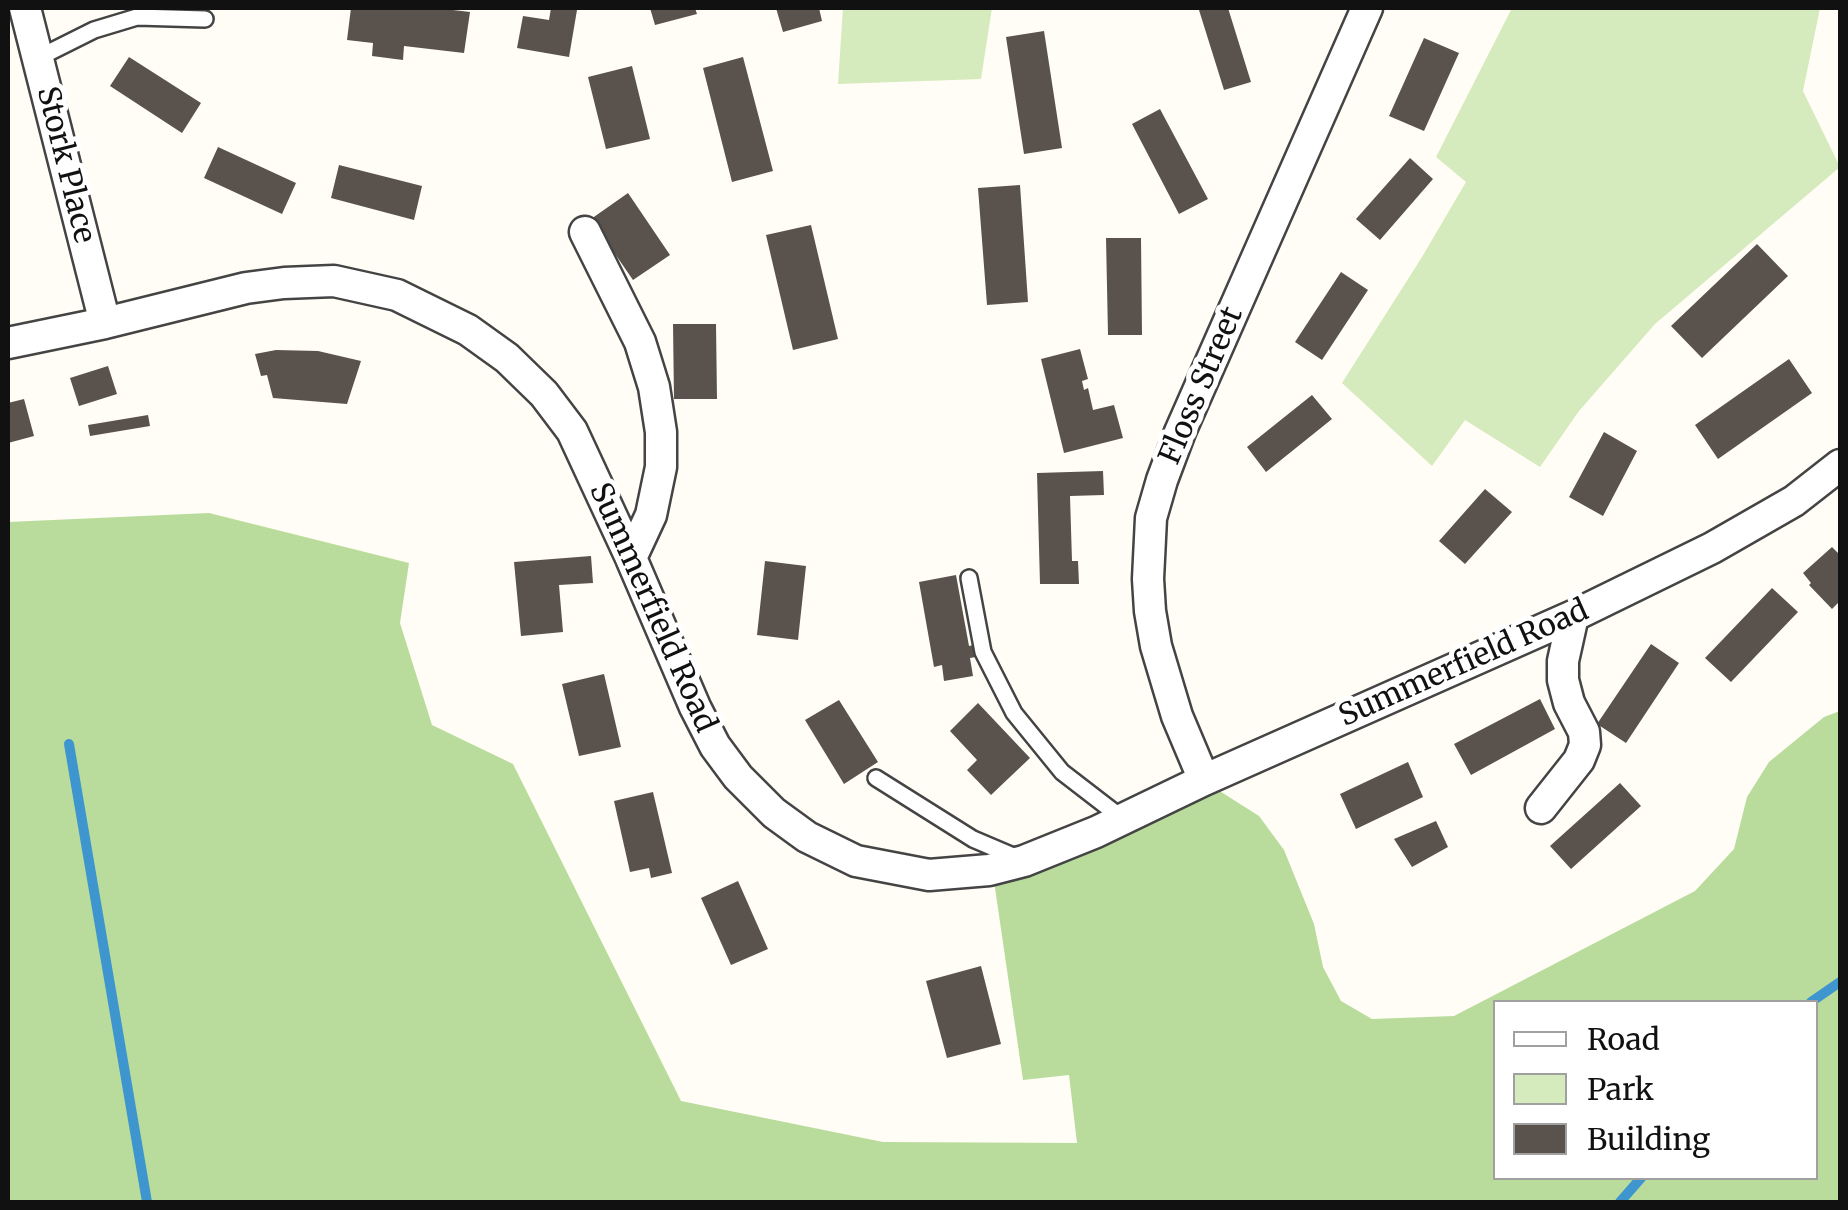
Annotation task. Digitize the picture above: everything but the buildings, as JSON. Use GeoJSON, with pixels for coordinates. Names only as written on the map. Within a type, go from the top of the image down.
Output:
{"type":"FeatureCollection","features":[{"type":"Feature","properties":{"kind":"street","name":"Stork Place"},"geometry":{"type":"LineString","coordinates":[[25,8],[105,322]]}},
{"type":"Feature","properties":{"kind":"street","name":"Floss Street"},"geometry":{"type":"LineString","coordinates":[[1204,780],[1177,716],[1156,646],[1148,578],[1152,518],[1180,432],[1368,8]]}},
{"type":"Feature","properties":{"kind":"street"},"geometry":{"type":"LineString","coordinates":[[585,232],[640,342],[662,432],[661,467],[651,515],[631,558]]}},
{"type":"Feature","properties":{"kind":"street","name":"Summerfield Road"},"geometry":{"type":"LineString","coordinates":[[8,344],[284,282],[334,281],[368,287],[410,301],[468,330],[507,358],[544,394],[572,431],[695,708],[715,746],[738,777],[774,813],[807,837],[856,861],[929,875],[988,870],[1096,832],[1574,616],[1753,526],[1794,501],[1840,465]]}},
{"type":"Feature","properties":{"kind":"street"},"geometry":{"type":"LineString","coordinates":[[1542,808],[1579,760],[1585,746],[1584,732],[1562,680],[1574,616]]}},
{"type":"Feature","properties":{"kind":"lane"},"geometry":{"type":"LineString","coordinates":[[38,58],[94,30],[136,17],[205,19]]}},
{"type":"Feature","properties":{"kind":"lane"},"geometry":{"type":"LineString","coordinates":[[969,578],[983,652],[1014,713],[1062,772],[1122,819]]}},
{"type":"Feature","properties":{"kind":"lane"},"geometry":{"type":"LineString","coordinates":[[876,778],[973,840],[1024,860]]}},
{"type":"Feature","properties":{"kind":"green space"},"geometry":{"type":"Polygon","coordinates":[[[843,8],[992,8],[981,79],[838,84],[843,8]]]}},
{"type":"Feature","properties":{"kind":"green space"},"geometry":{"type":"Polygon","coordinates":[[[1512,8],[1820,8],[1803,91],[1840,167],[1655,324],[1579,411],[1540,467],[1465,420],[1432,466],[1342,383],[1466,182],[1436,157],[1512,8]]]}},
{"type":"Feature","properties":{"kind":"green space"},"geometry":{"type":"Polygon","coordinates":[[[209,513],[409,563],[400,623],[432,725],[513,764],[681,1101],[883,1142],[1077,1143],[1069,1075],[1023,1080],[993,874],[1207,783],[1259,816],[1284,850],[1314,924],[1323,967],[1341,1001],[1372,1019],[1454,1016],[1695,891],[1734,849],[1747,797],[1769,762],[1824,717],[1840,711],[1840,1202],[8,1202],[8,522],[209,513]]]}},
{"type":"Feature","properties":{"kind":"waterway"},"geometry":{"type":"LineString","coordinates":[[69,744],[147,1202]]}},
{"type":"Feature","properties":{"kind":"waterway"},"geometry":{"type":"LineString","coordinates":[[1814,1000],[1840,982]]}},
{"type":"Feature","properties":{"kind":"waterway"},"geometry":{"type":"LineString","coordinates":[[1620,1202],[1639,1180]]}}]}
